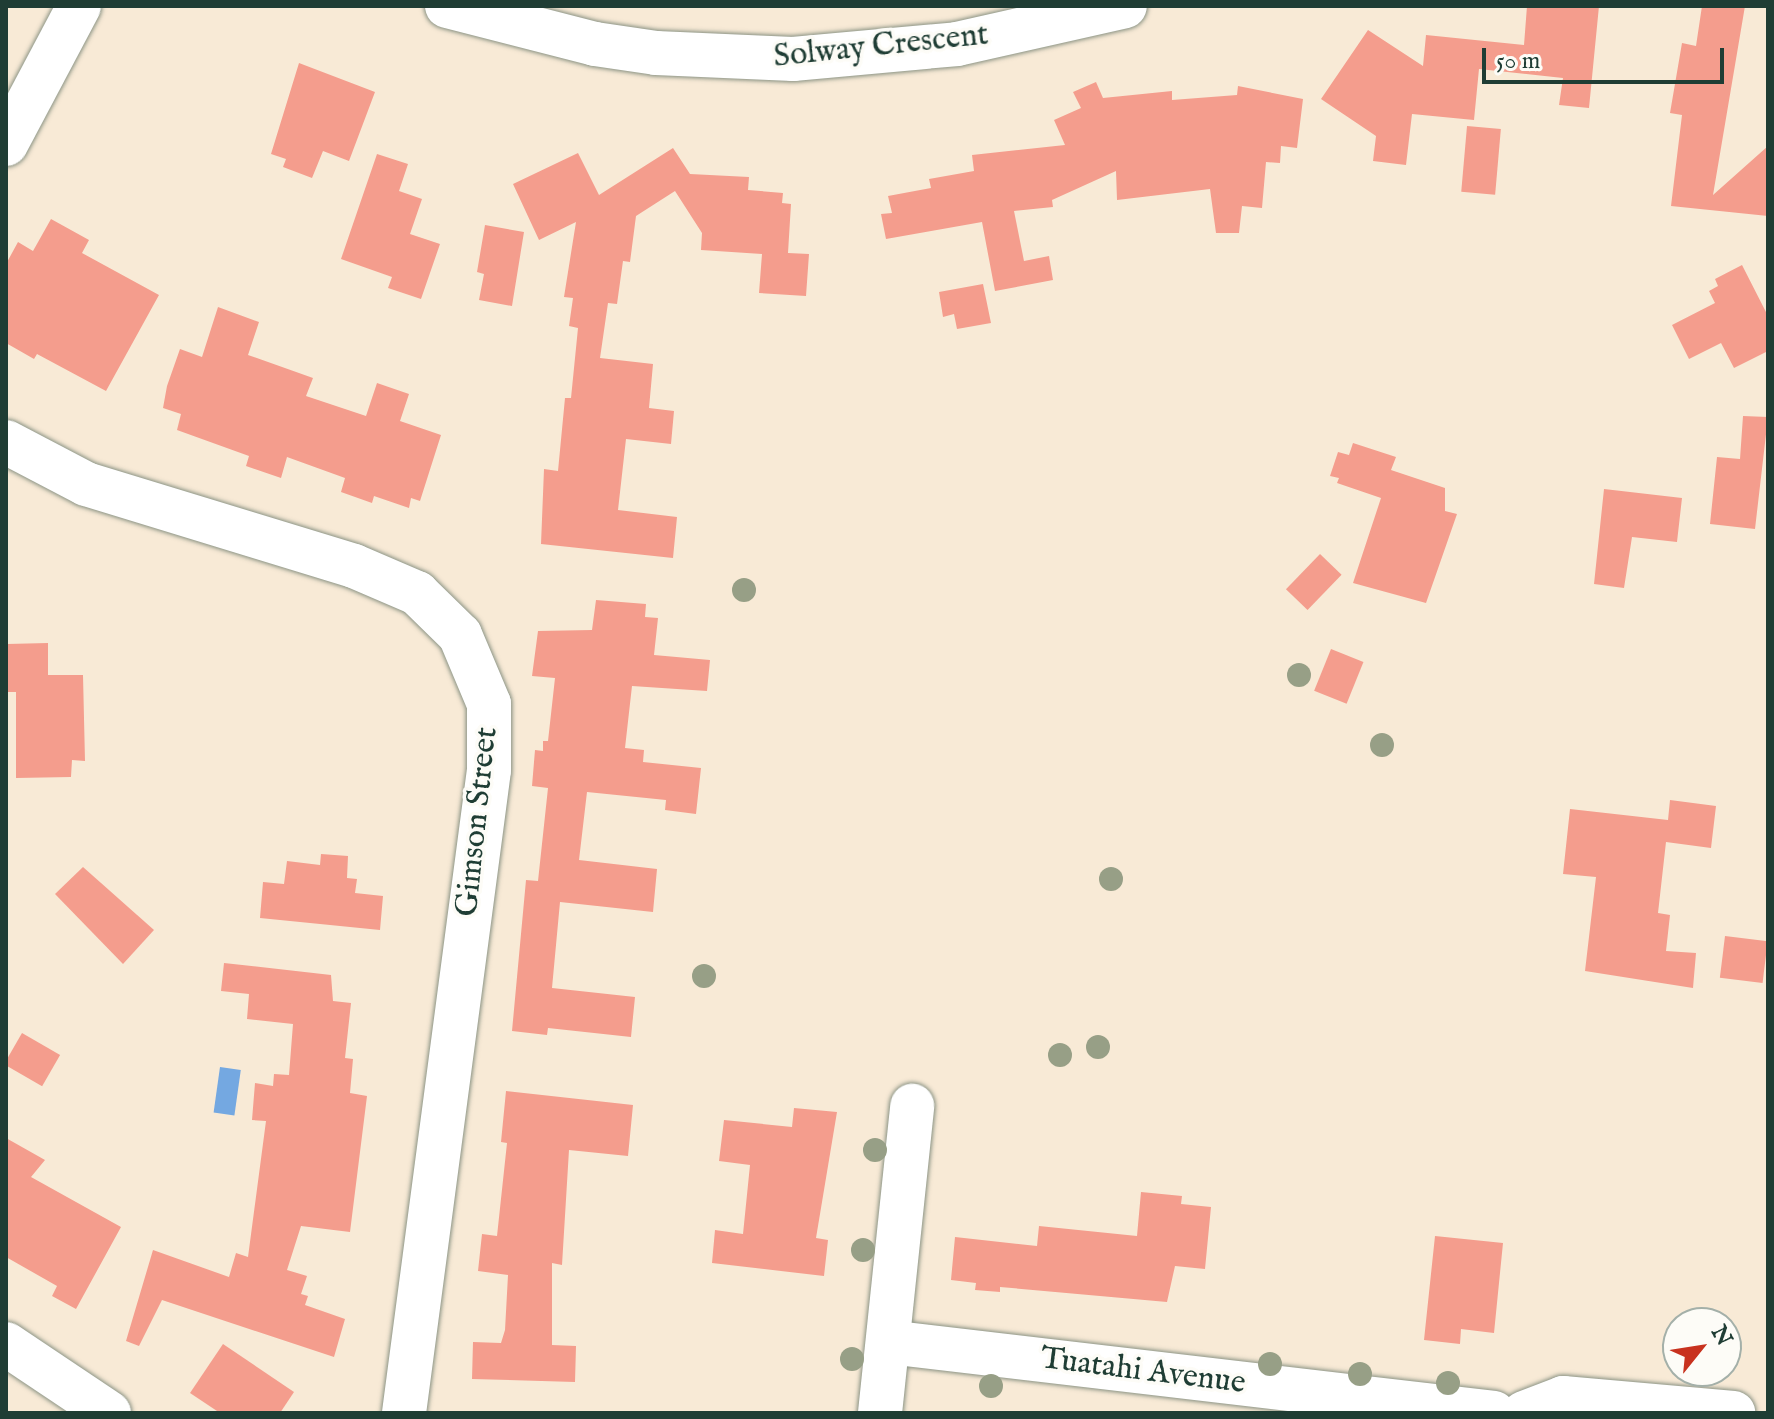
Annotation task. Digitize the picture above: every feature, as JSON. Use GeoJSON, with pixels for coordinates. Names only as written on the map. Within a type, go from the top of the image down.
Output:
{"type":"FeatureCollection","features":[{"type":"Feature","properties":{"kind":"street"},"geometry":{"type":"LineString","coordinates":[[6,144],[79,6]]}},
{"type":"Feature","properties":{"kind":"street","name":"Solway Crescent"},"geometry":{"type":"LineString","coordinates":[[447,6],[595,44],[656,53],[793,59],[957,44],[1125,6]]}},
{"type":"Feature","properties":{"kind":"street","name":"Gimson Street"},"geometry":{"type":"LineString","coordinates":[[6,442],[86,484],[354,566],[417,593],[460,635],[489,704],[489,770],[404,1413]]}},
{"type":"Feature","properties":{"kind":"street"},"geometry":{"type":"LineString","coordinates":[[880,1413],[912,1106]]}},
{"type":"Feature","properties":{"kind":"street","name":"Tuatahi Avenue"},"geometry":{"type":"LineString","coordinates":[[888,1342],[1494,1413]]}},
{"type":"Feature","properties":{"kind":"street"},"geometry":{"type":"LineString","coordinates":[[6,1344],[109,1413]]}},
{"type":"Feature","properties":{"kind":"street"},"geometry":{"type":"LineString","coordinates":[[1524,1413],[1563,1398],[1733,1413]]}},
{"type":"Feature","properties":{"kind":"water"},"geometry":{"type":"Polygon","coordinates":[[[220,1067],[241,1070],[234,1115],[214,1113],[220,1067]]]}},
{"type":"Feature","properties":{"kind":"building"},"geometry":{"type":"Polygon","coordinates":[[[1527,6],[1599,6],[1589,108],[1559,105],[1563,78],[1479,69],[1474,120],[1412,114],[1406,165],[1373,161],[1376,136],[1321,99],[1368,30],[1423,66],[1426,35],[1524,45],[1527,6]]]}},
{"type":"Feature","properties":{"kind":"building"},"geometry":{"type":"Polygon","coordinates":[[[1702,6],[1745,6],[1713,195],[1768,146],[1768,216],[1671,206],[1682,115],[1670,113],[1682,43],[1696,46],[1702,6]]]}},
{"type":"Feature","properties":{"kind":"building"},"geometry":{"type":"Polygon","coordinates":[[[299,63],[375,92],[349,161],[323,151],[312,178],[283,167],[286,159],[271,154],[299,63]]]}},
{"type":"Feature","properties":{"kind":"building"},"geometry":{"type":"Polygon","coordinates":[[[1096,82],[1103,98],[1172,91],[1172,100],[1237,95],[1238,86],[1303,99],[1297,148],[1281,146],[1280,163],[1266,162],[1262,208],[1242,206],[1239,233],[1216,233],[1210,189],[1117,200],[1116,171],[1052,200],[1053,207],[1014,211],[1024,261],[1049,256],[1053,280],[995,291],[982,222],[886,239],[881,214],[892,213],[888,196],[931,188],[929,179],[974,171],[972,155],[1065,145],[1054,120],[1081,108],[1073,92],[1096,82]]]}},
{"type":"Feature","properties":{"kind":"building"},"geometry":{"type":"Polygon","coordinates":[[[1467,126],[1501,129],[1495,195],[1461,192],[1467,126]]]}},
{"type":"Feature","properties":{"kind":"building"},"geometry":{"type":"Polygon","coordinates":[[[673,148],[690,174],[749,177],[748,190],[783,193],[782,203],[791,204],[788,253],[809,254],[806,296],[759,293],[762,254],[701,250],[702,233],[675,191],[636,216],[630,262],[623,261],[617,304],[608,303],[600,358],[653,364],[649,408],[674,411],[671,444],[626,439],[618,510],[677,517],[673,558],[541,544],[544,469],[558,471],[565,398],[571,398],[578,328],[569,326],[573,298],[564,297],[576,222],[539,240],[513,184],[578,153],[599,195],[673,148]]]}},
{"type":"Feature","properties":{"kind":"building"},"geometry":{"type":"Polygon","coordinates":[[[377,154],[408,164],[399,191],[422,199],[410,234],[440,244],[421,299],[388,288],[392,277],[341,259],[377,154]]]}},
{"type":"Feature","properties":{"kind":"building"},"geometry":{"type":"Polygon","coordinates":[[[51,219],[89,240],[82,253],[159,295],[106,391],[37,354],[34,359],[6,343],[6,264],[18,242],[33,251],[51,219]]]}},
{"type":"Feature","properties":{"kind":"building"},"geometry":{"type":"Polygon","coordinates":[[[485,225],[524,232],[512,306],[479,300],[484,274],[477,272],[485,225]]]}},
{"type":"Feature","properties":{"kind":"building"},"geometry":{"type":"Polygon","coordinates":[[[1742,265],[1768,316],[1768,351],[1734,368],[1721,343],[1689,359],[1672,325],[1715,303],[1709,291],[1718,286],[1715,279],[1742,265]]]}},
{"type":"Feature","properties":{"kind":"building"},"geometry":{"type":"Polygon","coordinates":[[[983,284],[991,323],[957,329],[954,314],[943,317],[939,292],[983,284]]]}},
{"type":"Feature","properties":{"kind":"building"},"geometry":{"type":"Polygon","coordinates":[[[218,307],[259,322],[248,355],[313,378],[306,396],[366,416],[377,383],[409,394],[400,421],[441,435],[420,501],[411,498],[409,508],[374,496],[372,503],[341,492],[345,478],[287,457],[281,478],[246,466],[249,456],[177,430],[181,414],[163,408],[167,386],[180,349],[202,357],[218,307]]]}},
{"type":"Feature","properties":{"kind":"building"},"geometry":{"type":"Polygon","coordinates":[[[1743,416],[1768,417],[1755,529],[1710,524],[1717,457],[1740,459],[1743,416]]]}},
{"type":"Feature","properties":{"kind":"building"},"geometry":{"type":"Polygon","coordinates":[[[1353,443],[1396,457],[1391,470],[1445,488],[1445,511],[1457,514],[1426,603],[1353,583],[1381,498],[1337,483],[1339,478],[1330,476],[1338,452],[1349,455],[1353,443]]]}},
{"type":"Feature","properties":{"kind":"building"},"geometry":{"type":"Polygon","coordinates":[[[1604,489],[1682,498],[1677,542],[1632,537],[1624,588],[1594,584],[1604,489]]]}},
{"type":"Feature","properties":{"kind":"building"},"geometry":{"type":"Polygon","coordinates":[[[1320,554],[1342,575],[1308,610],[1286,589],[1320,554]]]}},
{"type":"Feature","properties":{"kind":"building"},"geometry":{"type":"Polygon","coordinates":[[[596,600],[646,604],[645,617],[658,618],[654,655],[710,660],[707,691],[632,686],[625,748],[644,750],[643,762],[701,768],[696,814],[665,810],[666,800],[587,792],[579,860],[657,869],[653,912],[560,902],[552,988],[635,997],[631,1037],[548,1028],[547,1035],[512,1031],[526,880],[538,881],[548,788],[532,786],[535,750],[543,751],[543,741],[548,741],[555,678],[532,676],[538,631],[592,630],[596,600]]]}},
{"type":"Feature","properties":{"kind":"building"},"geometry":{"type":"Polygon","coordinates":[[[48,643],[48,675],[83,675],[85,761],[72,760],[71,777],[16,778],[16,692],[7,692],[7,644],[48,643]]]}},
{"type":"Feature","properties":{"kind":"building"},"geometry":{"type":"Polygon","coordinates":[[[1331,649],[1363,662],[1347,704],[1314,691],[1331,649]]]}},
{"type":"Feature","properties":{"kind":"building"},"geometry":{"type":"Polygon","coordinates":[[[1670,800],[1716,806],[1711,848],[1666,842],[1658,913],[1670,915],[1666,951],[1696,953],[1693,988],[1585,971],[1596,877],[1563,874],[1570,809],[1668,820],[1670,800]]]}},
{"type":"Feature","properties":{"kind":"building"},"geometry":{"type":"Polygon","coordinates":[[[321,854],[348,856],[347,878],[357,879],[355,893],[383,896],[380,930],[260,918],[263,882],[284,884],[287,861],[320,865],[321,854]]]}},
{"type":"Feature","properties":{"kind":"building"},"geometry":{"type":"Polygon","coordinates":[[[83,867],[154,930],[123,964],[55,894],[83,867]]]}},
{"type":"Feature","properties":{"kind":"building"},"geometry":{"type":"Polygon","coordinates":[[[1725,936],[1768,941],[1763,983],[1720,978],[1725,936]]]}},
{"type":"Feature","properties":{"kind":"building"},"geometry":{"type":"Polygon","coordinates":[[[224,963],[331,975],[333,1001],[351,1003],[345,1058],[353,1059],[350,1093],[367,1096],[350,1232],[301,1226],[287,1270],[307,1276],[301,1294],[308,1296],[305,1305],[345,1319],[334,1357],[162,1300],[139,1346],[126,1341],[153,1250],[229,1277],[236,1253],[248,1257],[266,1121],[252,1120],[255,1083],[273,1086],[274,1074],[289,1075],[293,1024],[247,1019],[249,994],[221,991],[224,963]]]}},
{"type":"Feature","properties":{"kind":"building"},"geometry":{"type":"Polygon","coordinates":[[[22,1033],[60,1055],[42,1086],[6,1065],[22,1033]]]}},
{"type":"Feature","properties":{"kind":"building"},"geometry":{"type":"Polygon","coordinates":[[[506,1091],[633,1105],[628,1156],[569,1150],[562,1265],[552,1263],[552,1345],[576,1346],[575,1382],[472,1379],[473,1342],[501,1343],[505,1330],[508,1275],[478,1271],[482,1234],[497,1236],[507,1143],[501,1142],[506,1091]]]}},
{"type":"Feature","properties":{"kind":"building"},"geometry":{"type":"Polygon","coordinates":[[[794,1108],[837,1112],[816,1238],[828,1240],[824,1276],[712,1263],[715,1230],[743,1234],[750,1165],[719,1161],[724,1120],[792,1127],[794,1108]]]}},
{"type":"Feature","properties":{"kind":"building"},"geometry":{"type":"Polygon","coordinates":[[[6,1138],[45,1160],[31,1177],[121,1227],[76,1309],[52,1296],[57,1286],[6,1257],[6,1138]]]}},
{"type":"Feature","properties":{"kind":"building"},"geometry":{"type":"Polygon","coordinates":[[[1141,1192],[1182,1196],[1181,1204],[1211,1207],[1205,1269],[1175,1266],[1167,1302],[1000,1287],[1000,1292],[975,1290],[976,1283],[951,1280],[955,1237],[1037,1246],[1039,1226],[1137,1236],[1141,1192]]]}},
{"type":"Feature","properties":{"kind":"building"},"geometry":{"type":"Polygon","coordinates":[[[1435,1236],[1503,1243],[1494,1333],[1461,1329],[1460,1344],[1424,1340],[1435,1236]]]}},
{"type":"Feature","properties":{"kind":"building"},"geometry":{"type":"Polygon","coordinates":[[[223,1344],[294,1392],[280,1413],[220,1413],[190,1393],[223,1344]]]}}]}
